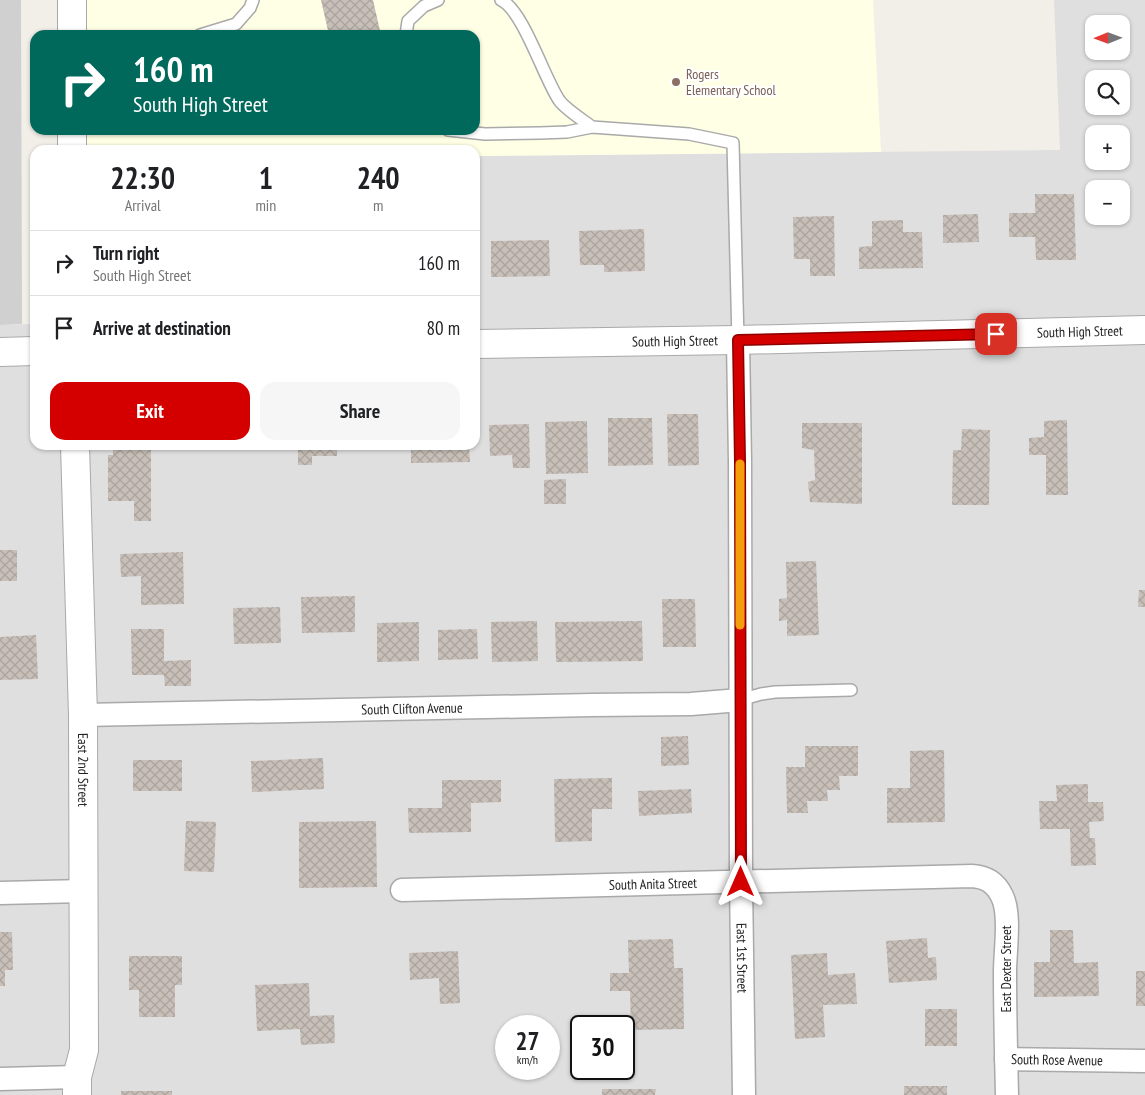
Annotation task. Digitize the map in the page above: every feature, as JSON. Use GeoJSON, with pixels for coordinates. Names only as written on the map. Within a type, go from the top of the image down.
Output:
{"type":"FeatureCollection","features":[{"type":"Feature","properties":{"kind":"street"},"geometry":{"type":"LineString","coordinates":[[72,0],[72,30]]}},
{"type":"Feature","properties":{"kind":"street","name":"South High Street"},"geometry":{"type":"LineString","coordinates":[[480,344],[1145,330]]}},
{"type":"Feature","properties":{"kind":"street","name":"East 1st Street"},"geometry":{"type":"LineString","coordinates":[[738,340],[744,1095]]}},
{"type":"Feature","properties":{"kind":"street"},"geometry":{"type":"LineString","coordinates":[[0,352],[30,351]]}},
{"type":"Feature","properties":{"kind":"street","name":"East 2nd Street"},"geometry":{"type":"LineString","coordinates":[[75,450],[83,715],[84,891],[84,1050],[77,1086]]}},
{"type":"Feature","properties":{"kind":"street","name":"South Clifton Avenue"},"geometry":{"type":"LineString","coordinates":[[83,715],[692,704],[740,700]]}},
{"type":"Feature","properties":{"kind":"street","name":"South Anita Street"},"geometry":{"type":"LineString","coordinates":[[402,890],[972,876],[982,877],[992,882]]}},
{"type":"Feature","properties":{"kind":"street","name":"East Dexter Street"},"geometry":{"type":"LineString","coordinates":[[992,882],[1002,897],[1006,909],[1004,970],[1006,1059]]}},
{"type":"Feature","properties":{"kind":"street"},"geometry":{"type":"LineString","coordinates":[[0,893],[84,891]]}},
{"type":"Feature","properties":{"kind":"street","name":"South Rose Avenue"},"geometry":{"type":"LineString","coordinates":[[1007,1095],[1006,1059],[1145,1061]]}},
{"type":"Feature","properties":{"kind":"street"},"geometry":{"type":"LineString","coordinates":[[0,1079],[77,1086]]}},
{"type":"Feature","properties":{"kind":"lane"},"geometry":{"type":"LineString","coordinates":[[216,30],[236,24],[250,8],[253,0]]}},
{"type":"Feature","properties":{"kind":"lane"},"geometry":{"type":"LineString","coordinates":[[407,30],[408,20],[424,6],[438,0]]}},
{"type":"Feature","properties":{"kind":"lane"},"geometry":{"type":"LineString","coordinates":[[501,0],[506,2],[520,22],[560,102],[592,128]]}},
{"type":"Feature","properties":{"kind":"lane"},"geometry":{"type":"LineString","coordinates":[[480,133],[567,132],[592,128],[689,134],[733,143],[738,340]]}},
{"type":"Feature","properties":{"kind":"lane"},"geometry":{"type":"LineString","coordinates":[[740,700],[776,692],[851,690]]}},
{"type":"Feature","properties":{"kind":"shaded area"},"geometry":{"type":"Polygon","coordinates":[[[0,0],[21,0],[22,324],[0,325],[0,0]]]}},
{"type":"Feature","properties":{"kind":"shaded area","name":"Rogers Elementary School"},"geometry":{"type":"Polygon","coordinates":[[[71,0],[873,0],[881,152],[480,156],[480,145],[73,145],[73,135],[480,135],[480,30],[72,30],[71,0]]]}},
{"type":"Feature","properties":{"kind":"shaded area"},"geometry":{"type":"Polygon","coordinates":[[[1054,0],[1145,0],[1145,1095],[0,1095],[0,325],[30,324],[30,450],[480,450],[480,156],[1060,150],[1054,0]]]}},
{"type":"Feature","properties":{"kind":"building"},"geometry":{"type":"Polygon","coordinates":[[[321,0],[373,0],[380,30],[328,30],[321,0]]]}},
{"type":"Feature","properties":{"kind":"building"},"geometry":{"type":"Polygon","coordinates":[[[1035,194],[1074,194],[1076,260],[1036,260],[1035,237],[1009,237],[1009,213],[1035,213],[1035,194]]]}},
{"type":"Feature","properties":{"kind":"building"},"geometry":{"type":"Polygon","coordinates":[[[978,214],[979,242],[943,243],[943,215],[978,214]]]}},
{"type":"Feature","properties":{"kind":"building"},"geometry":{"type":"Polygon","coordinates":[[[834,216],[835,276],[810,276],[810,259],[794,259],[793,217],[834,216]]]}},
{"type":"Feature","properties":{"kind":"building"},"geometry":{"type":"Polygon","coordinates":[[[903,220],[903,232],[922,232],[923,268],[859,269],[859,247],[872,246],[872,221],[903,220]]]}},
{"type":"Feature","properties":{"kind":"building"},"geometry":{"type":"Polygon","coordinates":[[[644,229],[645,271],[604,272],[604,265],[580,265],[579,231],[644,229]]]}},
{"type":"Feature","properties":{"kind":"building"},"geometry":{"type":"Polygon","coordinates":[[[549,240],[550,276],[491,277],[491,241],[549,240]]]}},
{"type":"Feature","properties":{"kind":"building"},"geometry":{"type":"Polygon","coordinates":[[[667,414],[698,414],[699,465],[668,466],[667,414]]]}},
{"type":"Feature","properties":{"kind":"building"},"geometry":{"type":"Polygon","coordinates":[[[608,418],[652,418],[653,465],[608,466],[608,418]]]}},
{"type":"Feature","properties":{"kind":"building"},"geometry":{"type":"Polygon","coordinates":[[[1067,420],[1068,495],[1046,495],[1046,455],[1029,455],[1029,438],[1044,437],[1044,421],[1067,420]]]}},
{"type":"Feature","properties":{"kind":"building"},"geometry":{"type":"Polygon","coordinates":[[[587,421],[588,473],[546,474],[545,422],[587,421]]]}},
{"type":"Feature","properties":{"kind":"building"},"geometry":{"type":"Polygon","coordinates":[[[802,423],[862,423],[862,504],[810,502],[808,482],[815,480],[814,450],[802,448],[802,423]]]}},
{"type":"Feature","properties":{"kind":"building"},"geometry":{"type":"Polygon","coordinates":[[[529,424],[530,468],[513,468],[512,455],[490,456],[489,425],[529,424]]]}},
{"type":"Feature","properties":{"kind":"building"},"geometry":{"type":"Polygon","coordinates":[[[962,429],[990,430],[989,505],[952,505],[953,450],[961,450],[962,429]]]}},
{"type":"Feature","properties":{"kind":"building"},"geometry":{"type":"Polygon","coordinates":[[[113,450],[151,450],[151,521],[134,521],[134,501],[108,501],[108,455],[113,455],[113,450]]]}},
{"type":"Feature","properties":{"kind":"building"},"geometry":{"type":"Polygon","coordinates":[[[298,450],[337,450],[337,456],[312,456],[312,465],[298,465],[298,450]]]}},
{"type":"Feature","properties":{"kind":"building"},"geometry":{"type":"Polygon","coordinates":[[[411,450],[469,450],[470,462],[411,463],[411,450]]]}},
{"type":"Feature","properties":{"kind":"building"},"geometry":{"type":"Polygon","coordinates":[[[566,479],[566,504],[544,504],[544,480],[566,479]]]}},
{"type":"Feature","properties":{"kind":"building"},"geometry":{"type":"Polygon","coordinates":[[[0,550],[17,550],[17,581],[0,581],[0,550]]]}},
{"type":"Feature","properties":{"kind":"building"},"geometry":{"type":"Polygon","coordinates":[[[183,552],[184,604],[141,605],[141,576],[121,577],[120,554],[183,552]]]}},
{"type":"Feature","properties":{"kind":"building"},"geometry":{"type":"Polygon","coordinates":[[[816,561],[819,635],[787,636],[787,620],[779,621],[779,599],[787,598],[786,562],[816,561]]]}},
{"type":"Feature","properties":{"kind":"building"},"geometry":{"type":"Polygon","coordinates":[[[1139,590],[1145,590],[1145,607],[1138,607],[1139,590]]]}},
{"type":"Feature","properties":{"kind":"building"},"geometry":{"type":"Polygon","coordinates":[[[355,596],[355,632],[302,633],[301,597],[355,596]]]}},
{"type":"Feature","properties":{"kind":"building"},"geometry":{"type":"Polygon","coordinates":[[[662,599],[695,599],[696,647],[663,647],[662,599]]]}},
{"type":"Feature","properties":{"kind":"building"},"geometry":{"type":"Polygon","coordinates":[[[280,607],[281,643],[234,644],[233,608],[280,607]]]}},
{"type":"Feature","properties":{"kind":"building"},"geometry":{"type":"Polygon","coordinates":[[[537,621],[538,661],[492,662],[491,622],[537,621]]]}},
{"type":"Feature","properties":{"kind":"building"},"geometry":{"type":"Polygon","coordinates":[[[642,621],[643,661],[556,662],[555,622],[642,621]]]}},
{"type":"Feature","properties":{"kind":"building"},"geometry":{"type":"Polygon","coordinates":[[[419,622],[419,661],[377,662],[377,623],[419,622]]]}},
{"type":"Feature","properties":{"kind":"building"},"geometry":{"type":"Polygon","coordinates":[[[131,629],[164,629],[164,661],[191,660],[191,686],[165,686],[164,675],[132,675],[131,629]]]}},
{"type":"Feature","properties":{"kind":"building"},"geometry":{"type":"Polygon","coordinates":[[[477,629],[478,659],[438,660],[438,630],[477,629]]]}},
{"type":"Feature","properties":{"kind":"building"},"geometry":{"type":"Polygon","coordinates":[[[36,635],[38,679],[0,680],[0,637],[36,635]]]}},
{"type":"Feature","properties":{"kind":"building"},"geometry":{"type":"Polygon","coordinates":[[[688,736],[689,765],[661,766],[661,737],[688,736]]]}},
{"type":"Feature","properties":{"kind":"building"},"geometry":{"type":"Polygon","coordinates":[[[805,746],[858,746],[858,776],[839,776],[840,790],[827,790],[828,801],[807,801],[808,813],[787,813],[786,767],[805,767],[805,746]]]}},
{"type":"Feature","properties":{"kind":"building"},"geometry":{"type":"Polygon","coordinates":[[[944,750],[945,822],[887,823],[887,788],[910,788],[910,751],[944,750]]]}},
{"type":"Feature","properties":{"kind":"building"},"geometry":{"type":"Polygon","coordinates":[[[323,758],[324,789],[252,792],[251,761],[323,758]]]}},
{"type":"Feature","properties":{"kind":"building"},"geometry":{"type":"Polygon","coordinates":[[[133,760],[182,760],[182,791],[133,791],[133,760]]]}},
{"type":"Feature","properties":{"kind":"building"},"geometry":{"type":"Polygon","coordinates":[[[612,778],[612,809],[592,809],[592,841],[555,842],[554,779],[612,778]]]}},
{"type":"Feature","properties":{"kind":"building"},"geometry":{"type":"Polygon","coordinates":[[[442,780],[501,780],[501,802],[471,803],[471,832],[409,833],[408,808],[442,808],[442,780]]]}},
{"type":"Feature","properties":{"kind":"building"},"geometry":{"type":"Polygon","coordinates":[[[1088,784],[1088,802],[1103,802],[1104,821],[1089,822],[1090,838],[1095,838],[1096,865],[1071,866],[1070,829],[1040,829],[1039,801],[1057,801],[1056,785],[1088,784]]]}},
{"type":"Feature","properties":{"kind":"building"},"geometry":{"type":"Polygon","coordinates":[[[691,789],[692,813],[639,816],[638,791],[691,789]]]}},
{"type":"Feature","properties":{"kind":"building"},"geometry":{"type":"Polygon","coordinates":[[[186,821],[216,822],[214,872],[184,871],[186,821]]]}},
{"type":"Feature","properties":{"kind":"building"},"geometry":{"type":"Polygon","coordinates":[[[376,821],[377,887],[299,888],[299,822],[376,821]]]}},
{"type":"Feature","properties":{"kind":"building"},"geometry":{"type":"Polygon","coordinates":[[[1050,930],[1073,930],[1074,963],[1098,962],[1099,996],[1034,997],[1034,962],[1050,962],[1050,930]]]}},
{"type":"Feature","properties":{"kind":"building"},"geometry":{"type":"Polygon","coordinates":[[[0,932],[12,932],[13,970],[5,970],[5,986],[0,986],[0,932]]]}},
{"type":"Feature","properties":{"kind":"building"},"geometry":{"type":"Polygon","coordinates":[[[927,938],[928,958],[936,957],[937,980],[889,983],[886,941],[927,938]]]}},
{"type":"Feature","properties":{"kind":"building"},"geometry":{"type":"Polygon","coordinates":[[[673,939],[674,968],[683,968],[684,1029],[635,1030],[635,1015],[631,1015],[630,991],[610,991],[610,973],[629,973],[628,940],[673,939]]]}},
{"type":"Feature","properties":{"kind":"building"},"geometry":{"type":"Polygon","coordinates":[[[458,951],[460,1003],[440,1004],[439,978],[410,980],[409,953],[458,951]]]}},
{"type":"Feature","properties":{"kind":"building"},"geometry":{"type":"Polygon","coordinates":[[[827,953],[828,975],[855,973],[857,1004],[823,1005],[825,1037],[795,1039],[791,955],[827,953]]]}},
{"type":"Feature","properties":{"kind":"building"},"geometry":{"type":"Polygon","coordinates":[[[129,956],[182,956],[182,985],[175,985],[175,1017],[139,1017],[139,990],[129,990],[129,956]]]}},
{"type":"Feature","properties":{"kind":"building"},"geometry":{"type":"Polygon","coordinates":[[[1136,971],[1145,971],[1145,1006],[1136,1006],[1136,971]]]}},
{"type":"Feature","properties":{"kind":"building"},"geometry":{"type":"Polygon","coordinates":[[[309,983],[310,1016],[334,1015],[335,1043],[301,1045],[300,1029],[257,1031],[255,985],[309,983]]]}},
{"type":"Feature","properties":{"kind":"building"},"geometry":{"type":"Polygon","coordinates":[[[925,1009],[957,1009],[957,1046],[925,1046],[925,1009]]]}},
{"type":"Feature","properties":{"kind":"building"},"geometry":{"type":"Polygon","coordinates":[[[904,1086],[947,1086],[947,1095],[904,1095],[904,1086]]]}},
{"type":"Feature","properties":{"kind":"building"},"geometry":{"type":"Polygon","coordinates":[[[602,1089],[656,1089],[655,1095],[602,1095],[602,1089]]]}},
{"type":"Feature","properties":{"kind":"building"},"geometry":{"type":"Polygon","coordinates":[[[121,1091],[172,1091],[172,1095],[121,1095],[121,1091]]]}},
{"type":"Feature","properties":{"kind":"slow traffic"},"geometry":{"type":"LineString","coordinates":[[740,464],[740,625]]}},
{"type":"Feature","properties":{"kind":"place","name":"Rogers Elementary School"},"geometry":{"type":"Point","coordinates":[676,82]}},
{"type":"Feature","properties":{"kind":"route"},"geometry":{"type":"LineString","coordinates":[[741,882],[738,340],[996,334]]}}]}
